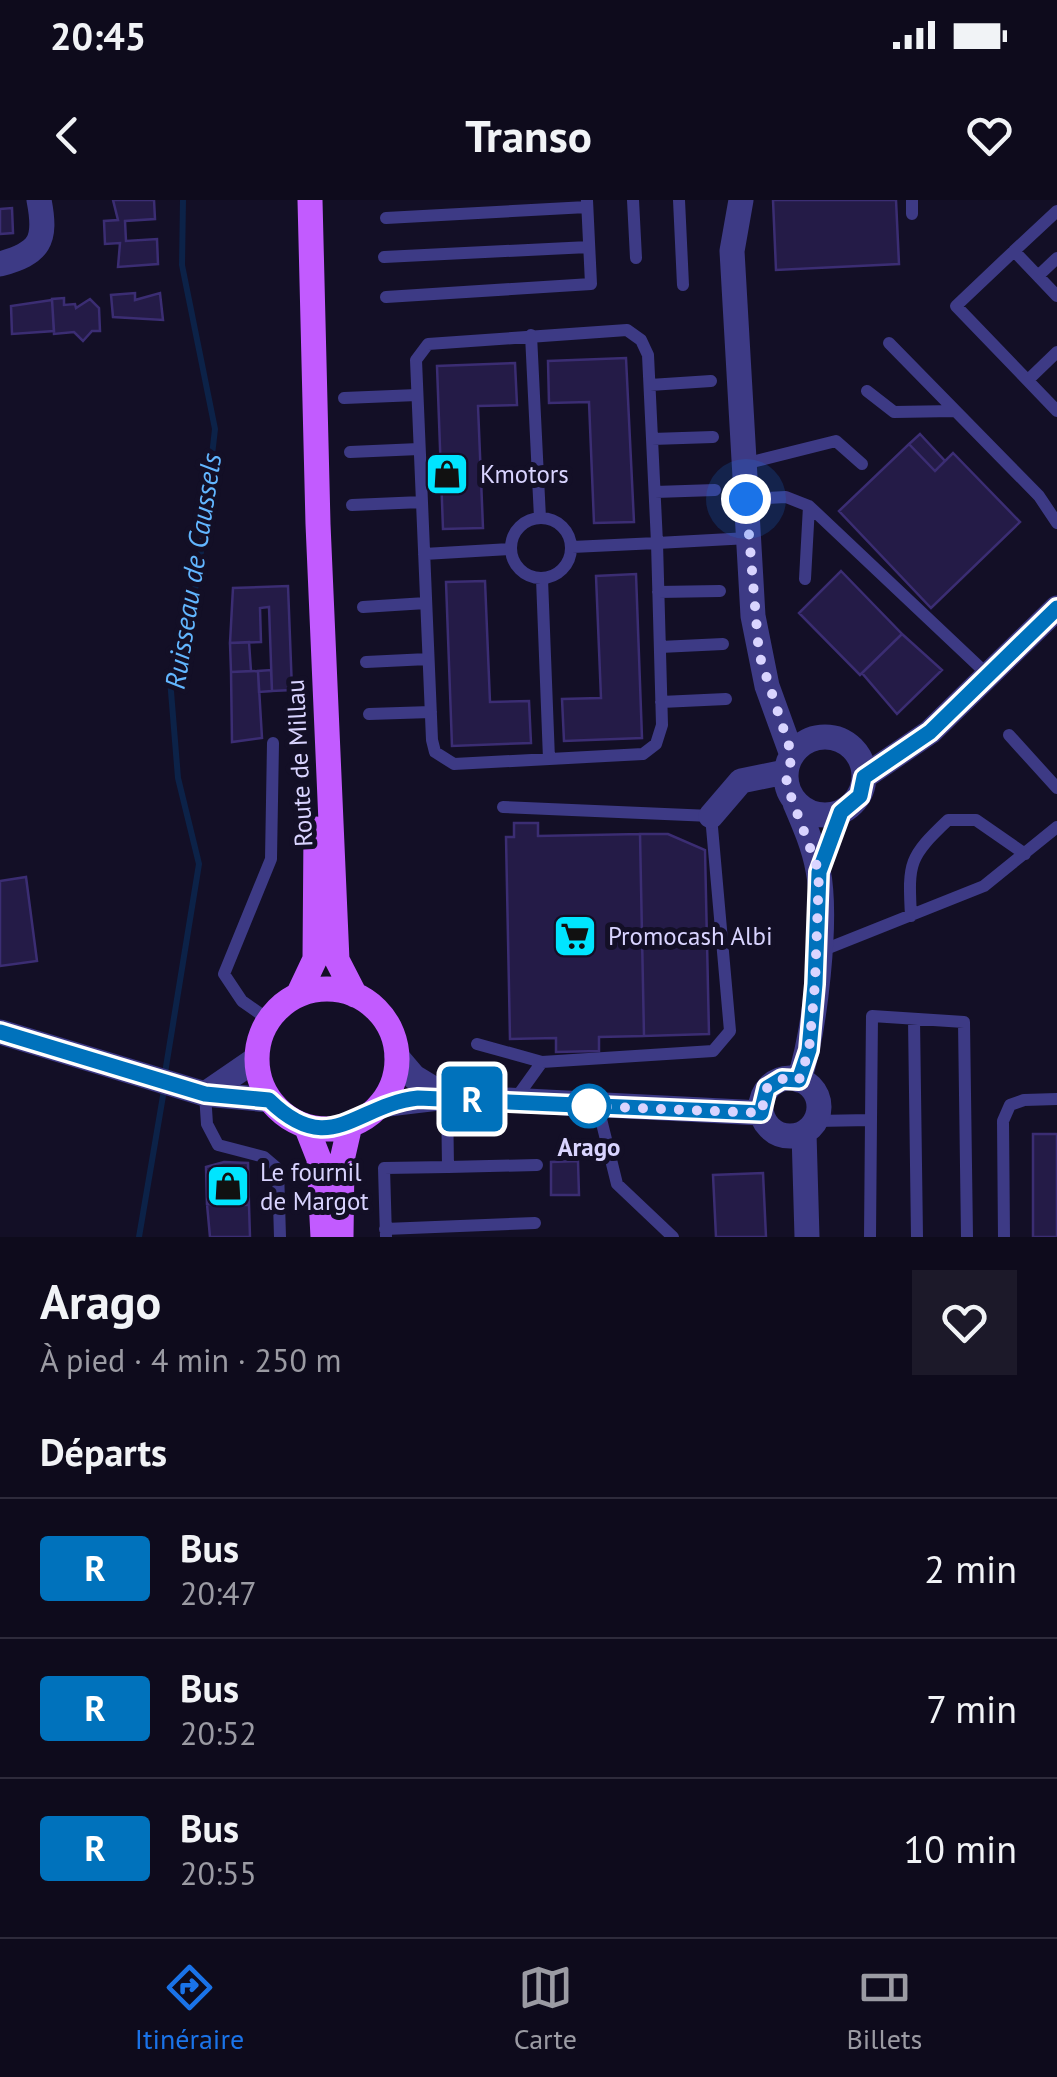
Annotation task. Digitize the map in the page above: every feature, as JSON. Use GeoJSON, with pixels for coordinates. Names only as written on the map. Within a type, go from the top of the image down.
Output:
{"type":"FeatureCollection","features":[{"type":"Feature","properties":{"kind":"main road","name":"Route de Millau"},"geometry":{"type":"LineString","coordinates":[[310,200],[318,524],[338,960],[355,995]]}},
{"type":"Feature","properties":{"kind":"main road","name":"Route de Millau"},"geometry":{"type":"LineString","coordinates":[[298,994],[315,959],[318,524]]}},
{"type":"Feature","properties":{"kind":"main road"},"geometry":{"type":"LineString","coordinates":[[336,989],[355,995],[385,1020],[397,1057],[395,1074],[380,1105],[350,1126],[306,1126],[286,1116],[269,1100],[256,1059],[260,1037],[269,1020],[298,994],[336,989]]}},
{"type":"Feature","properties":{"kind":"main road"},"geometry":{"type":"LineString","coordinates":[[306,1126],[319,1159],[323,1237]]}},
{"type":"Feature","properties":{"kind":"main road"},"geometry":{"type":"LineString","coordinates":[[341,1237],[342,1160],[350,1126]]}},
{"type":"Feature","properties":{"kind":"street"},"geometry":{"type":"LineString","coordinates":[[0,264],[26,257],[38,244],[44,227],[39,200]]}},
{"type":"Feature","properties":{"kind":"street"},"geometry":{"type":"LineString","coordinates":[[741,200],[732,251],[759,654],[776,701],[795,803],[819,872]]}},
{"type":"Feature","properties":{"kind":"street"},"geometry":{"type":"LineString","coordinates":[[864,777],[930,732],[1057,608]]}},
{"type":"Feature","properties":{"kind":"street"},"geometry":{"type":"LineString","coordinates":[[776,701],[822,736],[850,746],[886,746],[930,732]]}},
{"type":"Feature","properties":{"kind":"street"},"geometry":{"type":"LineString","coordinates":[[711,816],[740,781],[788,763],[802,744],[822,736]]}},
{"type":"Feature","properties":{"kind":"street"},"geometry":{"type":"LineString","coordinates":[[799,1080],[809,1050],[818,952],[819,872],[841,812],[860,796],[864,777],[860,759],[850,746]]}},
{"type":"Feature","properties":{"kind":"street"},"geometry":{"type":"LineString","coordinates":[[795,803],[817,815],[841,812]]}},
{"type":"Feature","properties":{"kind":"street"},"geometry":{"type":"LineString","coordinates":[[0,1032],[205,1094],[269,1100]]}},
{"type":"Feature","properties":{"kind":"street"},"geometry":{"type":"LineString","coordinates":[[397,1057],[414,1077],[447,1097]]}},
{"type":"Feature","properties":{"kind":"street"},"geometry":{"type":"LineString","coordinates":[[205,1094],[256,1059]]}},
{"type":"Feature","properties":{"kind":"street"},"geometry":{"type":"LineString","coordinates":[[761,1113],[767,1088],[782,1079],[799,1080],[814,1092],[809,1127],[808,1237]]}},
{"type":"Feature","properties":{"kind":"street"},"geometry":{"type":"LineString","coordinates":[[380,1105],[447,1097],[761,1113]]}},
{"type":"Feature","properties":{"kind":"street"},"geometry":{"type":"LineString","coordinates":[[761,1113],[777,1134],[809,1127]]}},
{"type":"Feature","properties":{"kind":"lane"},"geometry":{"type":"LineString","coordinates":[[633,200],[636,258]]}},
{"type":"Feature","properties":{"kind":"lane"},"geometry":{"type":"LineString","coordinates":[[680,200],[683,285]]}},
{"type":"Feature","properties":{"kind":"lane"},"geometry":{"type":"LineString","coordinates":[[386,218],[587,204],[590,284],[386,297]]}},
{"type":"Feature","properties":{"kind":"lane"},"geometry":{"type":"LineString","coordinates":[[1057,211],[956,306],[1057,411]]}},
{"type":"Feature","properties":{"kind":"lane"},"geometry":{"type":"LineString","coordinates":[[384,257],[589,248]]}},
{"type":"Feature","properties":{"kind":"lane"},"geometry":{"type":"LineString","coordinates":[[1014,252],[1055,290]]}},
{"type":"Feature","properties":{"kind":"lane"},"geometry":{"type":"LineString","coordinates":[[1038,276],[1057,258]]}},
{"type":"Feature","properties":{"kind":"lane"},"geometry":{"type":"LineString","coordinates":[[627,330],[641,340],[648,355],[650,385],[662,702],[662,725],[656,744],[643,754],[454,764],[435,752],[431,712],[416,360],[428,344],[627,330]]}},
{"type":"Feature","properties":{"kind":"lane"},"geometry":{"type":"LineString","coordinates":[[531,336],[540,518]]}},
{"type":"Feature","properties":{"kind":"lane"},"geometry":{"type":"LineString","coordinates":[[889,343],[1039,496],[1057,524]]}},
{"type":"Feature","properties":{"kind":"lane"},"geometry":{"type":"LineString","coordinates":[[1028,380],[1057,352]]}},
{"type":"Feature","properties":{"kind":"lane"},"geometry":{"type":"LineString","coordinates":[[650,385],[711,382]]}},
{"type":"Feature","properties":{"kind":"lane"},"geometry":{"type":"LineString","coordinates":[[867,391],[894,412],[956,411]]}},
{"type":"Feature","properties":{"kind":"lane"},"geometry":{"type":"LineString","coordinates":[[344,398],[417,395]]}},
{"type":"Feature","properties":{"kind":"lane"},"geometry":{"type":"LineString","coordinates":[[652,439],[713,437]]}},
{"type":"Feature","properties":{"kind":"lane"},"geometry":{"type":"LineString","coordinates":[[744,464],[836,441],[862,464]]}},
{"type":"Feature","properties":{"kind":"lane"},"geometry":{"type":"LineString","coordinates":[[350,452],[420,449]]}},
{"type":"Feature","properties":{"kind":"lane"},"geometry":{"type":"LineString","coordinates":[[654,492],[715,490]]}},
{"type":"Feature","properties":{"kind":"lane"},"geometry":{"type":"LineString","coordinates":[[746,499],[786,498],[809,506],[988,675]]}},
{"type":"Feature","properties":{"kind":"lane"},"geometry":{"type":"LineString","coordinates":[[352,505],[422,502]]}},
{"type":"Feature","properties":{"kind":"lane"},"geometry":{"type":"LineString","coordinates":[[805,579],[809,506]]}},
{"type":"Feature","properties":{"kind":"lane"},"geometry":{"type":"LineString","coordinates":[[540,518],[556,521],[567,532],[572,548],[568,563],[557,574],[542,579],[527,575],[515,564],[511,549],[514,534],[525,522],[540,518]]}},
{"type":"Feature","properties":{"kind":"lane"},"geometry":{"type":"LineString","coordinates":[[572,548],[749,538]]}},
{"type":"Feature","properties":{"kind":"lane"},"geometry":{"type":"LineString","coordinates":[[424,554],[511,549]]}},
{"type":"Feature","properties":{"kind":"lane"},"geometry":{"type":"LineString","coordinates":[[542,579],[548,759]]}},
{"type":"Feature","properties":{"kind":"lane"},"geometry":{"type":"LineString","coordinates":[[658,592],[720,591]]}},
{"type":"Feature","properties":{"kind":"lane"},"geometry":{"type":"LineString","coordinates":[[363,608],[426,603]]}},
{"type":"Feature","properties":{"kind":"lane"},"geometry":{"type":"LineString","coordinates":[[660,647],[723,644]]}},
{"type":"Feature","properties":{"kind":"lane"},"geometry":{"type":"LineString","coordinates":[[366,662],[428,659]]}},
{"type":"Feature","properties":{"kind":"lane"},"geometry":{"type":"LineString","coordinates":[[662,702],[726,699]]}},
{"type":"Feature","properties":{"kind":"lane"},"geometry":{"type":"LineString","coordinates":[[369,714],[431,712]]}},
{"type":"Feature","properties":{"kind":"lane"},"geometry":{"type":"LineString","coordinates":[[1009,735],[1057,788]]}},
{"type":"Feature","properties":{"kind":"lane"},"geometry":{"type":"LineString","coordinates":[[269,1020],[242,1001],[224,974],[272,859],[273,743]]}},
{"type":"Feature","properties":{"kind":"lane"},"geometry":{"type":"LineString","coordinates":[[476,1044],[542,1062],[714,1051],[730,1030],[711,816],[502,808]]}},
{"type":"Feature","properties":{"kind":"lane"},"geometry":{"type":"LineString","coordinates":[[911,916],[909,869],[914,853],[948,820],[976,820],[1025,854]]}},
{"type":"Feature","properties":{"kind":"lane"},"geometry":{"type":"LineString","coordinates":[[818,952],[984,886],[1057,827]]}},
{"type":"Feature","properties":{"kind":"lane"},"geometry":{"type":"LineString","coordinates":[[870,1237],[872,1016],[964,1022],[968,1237]]}},
{"type":"Feature","properties":{"kind":"lane"},"geometry":{"type":"LineString","coordinates":[[914,1018],[918,1237]]}},
{"type":"Feature","properties":{"kind":"lane"},"geometry":{"type":"LineString","coordinates":[[514,1102],[542,1062]]}},
{"type":"Feature","properties":{"kind":"lane"},"geometry":{"type":"LineString","coordinates":[[205,1094],[207,1124],[218,1145],[264,1156],[278,1169],[280,1237]]}},
{"type":"Feature","properties":{"kind":"lane"},"geometry":{"type":"LineString","coordinates":[[447,1097],[448,1167]]}},
{"type":"Feature","properties":{"kind":"lane"},"geometry":{"type":"LineString","coordinates":[[1004,1237],[1003,1121],[1010,1106],[1024,1100],[1057,1099]]}},
{"type":"Feature","properties":{"kind":"lane"},"geometry":{"type":"LineString","coordinates":[[598,1106],[617,1184],[674,1237]]}},
{"type":"Feature","properties":{"kind":"lane"},"geometry":{"type":"LineString","coordinates":[[809,1127],[871,1120]]}},
{"type":"Feature","properties":{"kind":"lane"},"geometry":{"type":"LineString","coordinates":[[535,1224],[385,1233],[384,1168],[536,1165]]}},
{"type":"Feature","properties":{"kind":"building"},"geometry":{"type":"Polygon","coordinates":[[[113,200],[154,200],[155,219],[125,221],[126,241],[157,239],[158,264],[118,267],[120,243],[105,244],[104,221],[118,220],[113,200]]]}},
{"type":"Feature","properties":{"kind":"building"},"geometry":{"type":"Polygon","coordinates":[[[773,200],[896,200],[899,264],[776,270],[773,200]]]}},
{"type":"Feature","properties":{"kind":"building"},"geometry":{"type":"Polygon","coordinates":[[[12,208],[13,233],[0,234],[0,209],[12,208]]]}},
{"type":"Feature","properties":{"kind":"building"},"geometry":{"type":"Polygon","coordinates":[[[135,293],[135,300],[160,293],[163,320],[113,317],[111,295],[135,293]]]}},
{"type":"Feature","properties":{"kind":"building"},"geometry":{"type":"Polygon","coordinates":[[[64,298],[64,305],[75,304],[76,308],[90,299],[99,308],[100,331],[92,331],[83,341],[74,332],[54,334],[52,299],[64,298]]]}},
{"type":"Feature","properties":{"kind":"building"},"geometry":{"type":"Polygon","coordinates":[[[52,300],[54,331],[12,334],[11,306],[52,300]]]}},
{"type":"Feature","properties":{"kind":"building"},"geometry":{"type":"Polygon","coordinates":[[[626,358],[634,522],[594,523],[589,402],[549,403],[548,361],[626,358]]]}},
{"type":"Feature","properties":{"kind":"building"},"geometry":{"type":"Polygon","coordinates":[[[515,363],[517,405],[478,406],[483,528],[443,529],[437,366],[515,363]]]}},
{"type":"Feature","properties":{"kind":"building"},"geometry":{"type":"Polygon","coordinates":[[[920,434],[945,461],[935,471],[909,444],[920,434]]]}},
{"type":"Feature","properties":{"kind":"building"},"geometry":{"type":"Polygon","coordinates":[[[909,444],[935,471],[953,453],[1020,522],[931,608],[839,511],[909,444]]]}},
{"type":"Feature","properties":{"kind":"building"},"geometry":{"type":"Polygon","coordinates":[[[841,571],[902,634],[860,675],[799,613],[841,571]]]}},
{"type":"Feature","properties":{"kind":"building"},"geometry":{"type":"Polygon","coordinates":[[[636,574],[642,738],[564,741],[562,699],[601,698],[596,576],[636,574]]]}},
{"type":"Feature","properties":{"kind":"building"},"geometry":{"type":"Polygon","coordinates":[[[485,581],[490,702],[529,701],[531,743],[452,746],[446,582],[485,581]]]}},
{"type":"Feature","properties":{"kind":"building"},"geometry":{"type":"Polygon","coordinates":[[[288,586],[292,690],[272,691],[269,607],[260,608],[261,642],[230,643],[233,588],[288,586]]]}},
{"type":"Feature","properties":{"kind":"building"},"geometry":{"type":"Polygon","coordinates":[[[902,634],[942,670],[897,714],[862,673],[902,634]]]}},
{"type":"Feature","properties":{"kind":"building"},"geometry":{"type":"Polygon","coordinates":[[[249,642],[251,671],[231,672],[230,643],[249,642]]]}},
{"type":"Feature","properties":{"kind":"building"},"geometry":{"type":"Polygon","coordinates":[[[271,670],[272,691],[259,692],[258,671],[271,670]]]}},
{"type":"Feature","properties":{"kind":"building"},"geometry":{"type":"Polygon","coordinates":[[[258,671],[262,738],[232,742],[231,672],[258,671]]]}},
{"type":"Feature","properties":{"kind":"building","name":"Promocash Albi"},"geometry":{"type":"Polygon","coordinates":[[[514,823],[538,823],[538,836],[640,834],[644,1036],[599,1037],[599,1051],[556,1052],[556,1038],[510,1039],[506,837],[514,837],[514,823]]]}},
{"type":"Feature","properties":{"kind":"building"},"geometry":{"type":"Polygon","coordinates":[[[640,834],[668,834],[705,850],[709,1034],[644,1036],[640,834]]]}},
{"type":"Feature","properties":{"kind":"building"},"geometry":{"type":"Polygon","coordinates":[[[26,877],[37,961],[0,966],[0,881],[26,877]]]}},
{"type":"Feature","properties":{"kind":"building"},"geometry":{"type":"Polygon","coordinates":[[[1033,1134],[1057,1134],[1057,1237],[1033,1237],[1033,1134]]]}},
{"type":"Feature","properties":{"kind":"building"},"geometry":{"type":"Polygon","coordinates":[[[578,1161],[579,1195],[551,1195],[551,1162],[578,1161]]]}},
{"type":"Feature","properties":{"kind":"building","name":"Le fournil de Margot"},"geometry":{"type":"Polygon","coordinates":[[[224,1162],[248,1163],[249,1205],[207,1204],[206,1167],[224,1162]]]}},
{"type":"Feature","properties":{"kind":"building"},"geometry":{"type":"Polygon","coordinates":[[[763,1173],[766,1237],[716,1237],[713,1175],[763,1173]]]}},
{"type":"Feature","properties":{"kind":"building"},"geometry":{"type":"Polygon","coordinates":[[[207,1204],[249,1205],[250,1237],[210,1237],[207,1204]]]}},
{"type":"Feature","properties":{"kind":"waterway","name":"Ruisseau de Caussels"},"geometry":{"type":"LineString","coordinates":[[165,1073],[199,864],[178,778],[170,679],[198,578],[215,429],[182,265],[183,200]]}},
{"type":"Feature","properties":{"kind":"waterway","name":"Ruisseau de Caussels"},"geometry":{"type":"LineString","coordinates":[[139,1237],[164,1090]]}},
{"type":"Feature","properties":{"kind":"bus line","name":"R"},"geometry":{"type":"LineString","coordinates":[[0,1032],[205,1094],[269,1100],[286,1116],[306,1126],[328,1129],[350,1126],[380,1105],[418,1098],[761,1113],[760,1104],[767,1088],[782,1079],[799,1080],[809,1050],[818,952],[819,872],[841,812],[860,796],[864,777],[930,732],[1057,608]]}},
{"type":"Feature","properties":{"kind":"place","name":"Kmotors"},"geometry":{"type":"Point","coordinates":[447,474]}},
{"type":"Feature","properties":{"kind":"place","name":"Promocash Albi"},"geometry":{"type":"Point","coordinates":[575,936]}},
{"type":"Feature","properties":{"kind":"place","name":"Arago"},"geometry":{"type":"Point","coordinates":[589,1106]}},
{"type":"Feature","properties":{"kind":"place","name":"Le fournil de Margot"},"geometry":{"type":"Point","coordinates":[228,1186]}},
{"type":"Feature","properties":{"kind":"route"},"geometry":{"type":"LineString","coordinates":[[589,1106],[761,1113],[760,1104],[767,1088],[782,1079],[799,1080],[809,1050],[818,952],[819,872],[789,794],[785,772],[792,755],[759,654],[746,499]]}}]}
